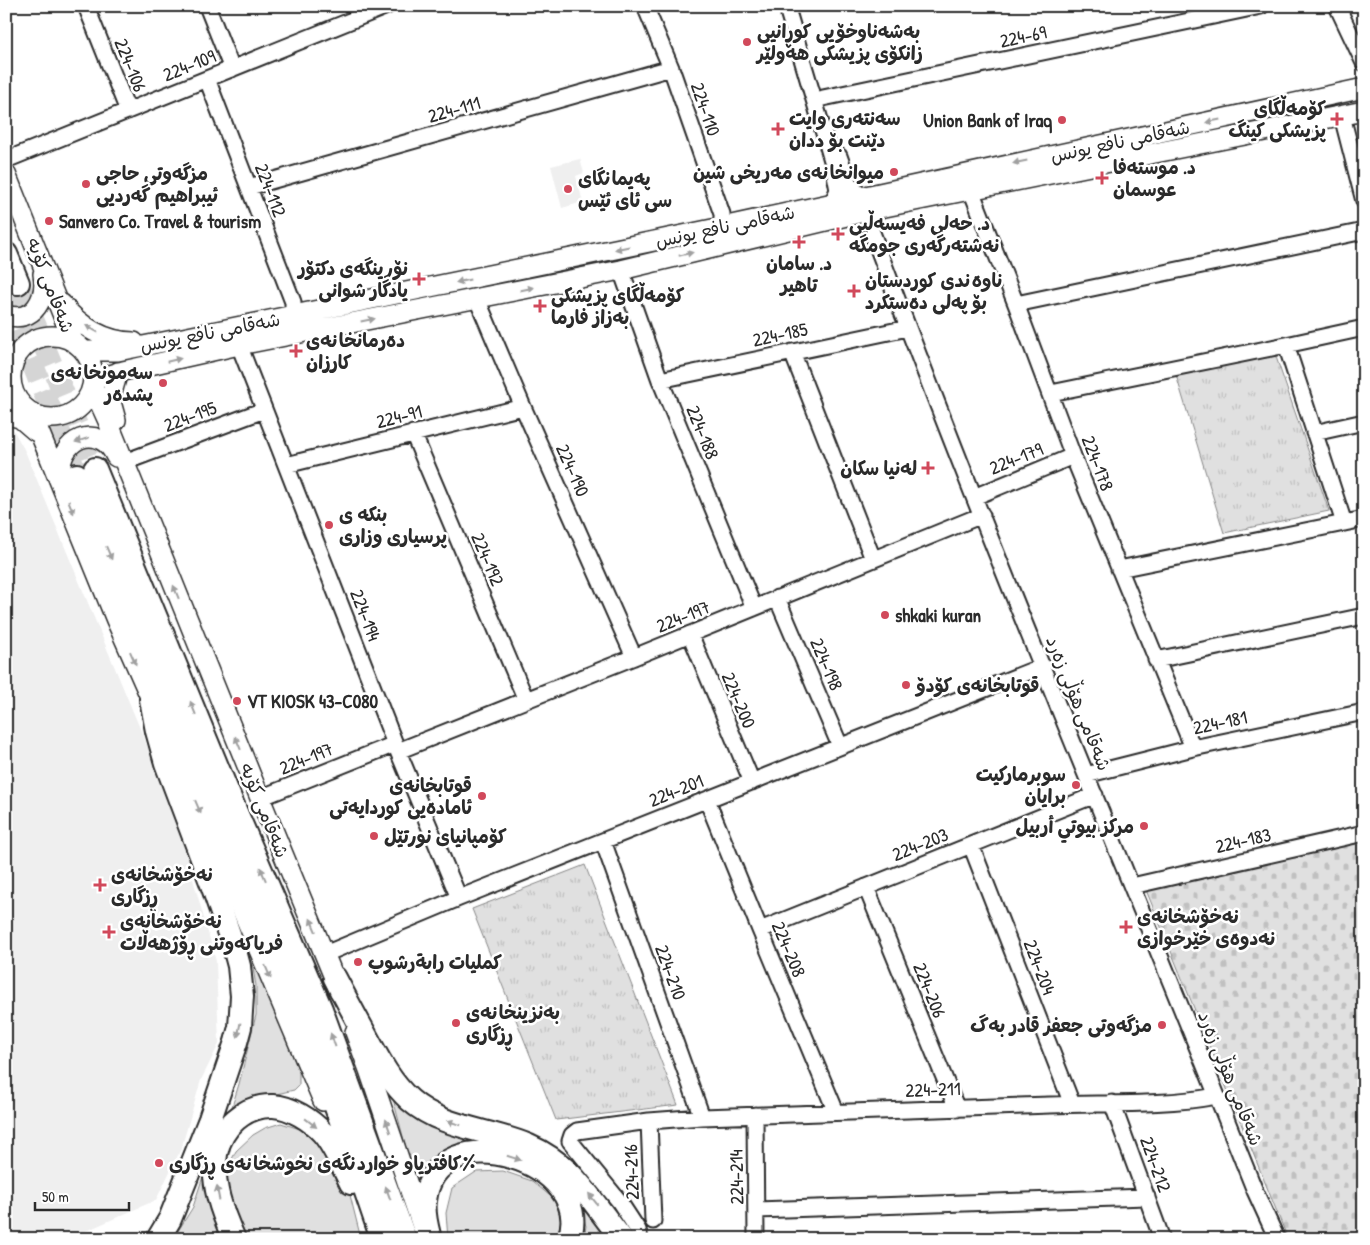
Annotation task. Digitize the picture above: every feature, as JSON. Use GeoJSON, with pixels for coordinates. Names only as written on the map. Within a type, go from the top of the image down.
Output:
{"type":"FeatureCollection","features":[{"type":"Feature","properties":{"kind":"highway","name":"شەقامی کۆیە"},"geometry":{"type":"LineString","coordinates":[[6,254],[18,283]]}},
{"type":"Feature","properties":{"kind":"highway","name":"شەقامی کۆیە"},"geometry":{"type":"LineString","coordinates":[[78,476],[307,1028],[382,1239]]}},
{"type":"Feature","properties":{"kind":"highway","name":"شەقامی کۆیە"},"geometry":{"type":"LineString","coordinates":[[78,476],[232,803],[321,1009],[404,1239]]}},
{"type":"Feature","properties":{"kind":"highway"},"geometry":{"type":"LineString","coordinates":[[151,699],[166,763],[208,873],[235,951],[239,966],[242,996],[240,1027],[210,1119],[170,1219],[158,1239]]}},
{"type":"Feature","properties":{"kind":"highway"},"geometry":{"type":"LineString","coordinates":[[335,978],[376,1055],[399,1089],[411,1101],[439,1118],[454,1124],[518,1141],[552,1159],[572,1176],[588,1194],[622,1239]]}},
{"type":"Feature","properties":{"kind":"highway"},"geometry":{"type":"LineString","coordinates":[[234,1239],[217,1192],[215,1170],[218,1145],[228,1127],[236,1120],[254,1109],[274,1106],[291,1111],[308,1120],[322,1132],[382,1239]]}},
{"type":"Feature","properties":{"kind":"highway"},"geometry":{"type":"LineString","coordinates":[[428,1239],[424,1209],[426,1194],[431,1180],[447,1162],[464,1154],[474,1152],[514,1158],[534,1166],[552,1179],[565,1194],[569,1204],[572,1223],[569,1239]]}},
{"type":"Feature","properties":{"kind":"main road","name":"شەقامی نافع یونس"},"geometry":{"type":"LineString","coordinates":[[78,346],[118,351],[293,316],[722,227],[1364,88]]}},
{"type":"Feature","properties":{"kind":"main road","name":"شەقامی نافع یونس"},"geometry":{"type":"LineString","coordinates":[[93,383],[118,372],[239,345],[621,270],[880,208],[1364,111]]}},
{"type":"Feature","properties":{"kind":"main road"},"geometry":{"type":"LineString","coordinates":[[1242,115],[1250,134]]}},
{"type":"Feature","properties":{"kind":"main road","name":"شەقامی کۆیە"},"geometry":{"type":"LineString","coordinates":[[6,174],[55,295],[78,346],[92,367],[93,383],[107,419],[130,468],[260,798],[335,978],[428,1239]]}},
{"type":"Feature","properties":{"kind":"main road"},"geometry":{"type":"LineString","coordinates":[[6,315],[19,317],[30,313],[41,300],[44,288],[38,252]]}},
{"type":"Feature","properties":{"kind":"main road"},"geometry":{"type":"LineString","coordinates":[[55,295],[67,311],[81,323],[106,337],[131,342],[173,340]]}},
{"type":"Feature","properties":{"kind":"main road","name":"شەقامی کۆیە"},"geometry":{"type":"LineString","coordinates":[[78,346],[66,338],[50,336],[35,339],[23,348],[9,364],[12,389],[18,400],[17,409],[78,476],[116,620],[285,1014],[370,1203]]}},
{"type":"Feature","properties":{"kind":"main road"},"geometry":{"type":"LineString","coordinates":[[78,476],[60,471],[63,455],[70,445],[77,440],[85,438],[97,438],[109,445],[123,470],[130,468],[111,402],[118,372]]}},
{"type":"Feature","properties":{"kind":"main road"},"geometry":{"type":"LineString","coordinates":[[17,409],[39,417],[60,418],[73,413],[83,404],[93,383]]}},
{"type":"Feature","properties":{"kind":"main road"},"geometry":{"type":"LineString","coordinates":[[17,409],[20,418],[46,443]]}},
{"type":"Feature","properties":{"kind":"street","name":"224-106"},"geometry":{"type":"LineString","coordinates":[[86,6],[128,111]]}},
{"type":"Feature","properties":{"kind":"street"},"geometry":{"type":"LineString","coordinates":[[207,6],[232,69]]}},
{"type":"Feature","properties":{"kind":"street","name":"224-109"},"geometry":{"type":"LineString","coordinates":[[6,160],[232,69],[352,13],[387,6]]}},
{"type":"Feature","properties":{"kind":"street","name":"224-110"},"geometry":{"type":"LineString","coordinates":[[645,6],[671,68],[722,214],[722,227]]}},
{"type":"Feature","properties":{"kind":"street","name":"224-69"},"geometry":{"type":"LineString","coordinates":[[823,98],[1234,9],[1261,6]]}},
{"type":"Feature","properties":{"kind":"street"},"geometry":{"type":"LineString","coordinates":[[1337,6],[1364,63]]}},
{"type":"Feature","properties":{"kind":"street"},"geometry":{"type":"LineString","coordinates":[[794,7],[849,184],[862,196]]}},
{"type":"Feature","properties":{"kind":"street"},"geometry":{"type":"LineString","coordinates":[[794,7],[789,15],[834,164],[838,190],[832,203]]}},
{"type":"Feature","properties":{"kind":"street","name":"224-111"},"geometry":{"type":"LineString","coordinates":[[249,187],[671,68]]}},
{"type":"Feature","properties":{"kind":"street","name":"224-112"},"geometry":{"type":"LineString","coordinates":[[208,79],[293,302],[293,316]]}},
{"type":"Feature","properties":{"kind":"street"},"geometry":{"type":"LineString","coordinates":[[1342,116],[1364,201]]}},
{"type":"Feature","properties":{"kind":"street","name":"224-178"},"geometry":{"type":"LineString","coordinates":[[971,190],[1074,456],[1193,748]]}},
{"type":"Feature","properties":{"kind":"street"},"geometry":{"type":"LineString","coordinates":[[870,227],[872,216],[880,208]]}},
{"type":"Feature","properties":{"kind":"street"},"geometry":{"type":"LineString","coordinates":[[848,216],[860,218],[870,227]]}},
{"type":"Feature","properties":{"kind":"street","name":"شەقامی هۆڵی زەرد"},"geometry":{"type":"LineString","coordinates":[[870,227],[974,497],[1255,1191],[1277,1239]]}},
{"type":"Feature","properties":{"kind":"street"},"geometry":{"type":"LineString","coordinates":[[1016,304],[1364,231]]}},
{"type":"Feature","properties":{"kind":"street","name":"224-188"},"geometry":{"type":"LineString","coordinates":[[621,270],[660,380],[754,608]]}},
{"type":"Feature","properties":{"kind":"street","name":"224-190"},"geometry":{"type":"LineString","coordinates":[[477,299],[634,657]]}},
{"type":"Feature","properties":{"kind":"street","name":"224-185"},"geometry":{"type":"LineString","coordinates":[[660,380],[908,328]]}},
{"type":"Feature","properties":{"kind":"street"},"geometry":{"type":"LineString","coordinates":[[1051,393],[1364,328]]}},
{"type":"Feature","properties":{"kind":"street","name":"224-194"},"geometry":{"type":"LineString","coordinates":[[239,345],[396,748],[459,898]]}},
{"type":"Feature","properties":{"kind":"street"},"geometry":{"type":"LineString","coordinates":[[1286,345],[1344,523]]}},
{"type":"Feature","properties":{"kind":"street"},"geometry":{"type":"LineString","coordinates":[[792,352],[873,559]]}},
{"type":"Feature","properties":{"kind":"street","name":"224-91"},"geometry":{"type":"LineString","coordinates":[[286,465],[523,406]]}},
{"type":"Feature","properties":{"kind":"street","name":"224-195"},"geometry":{"type":"LineString","coordinates":[[130,468],[264,410]]}},
{"type":"Feature","properties":{"kind":"street"},"geometry":{"type":"LineString","coordinates":[[1314,433],[1364,422]]}},
{"type":"Feature","properties":{"kind":"street","name":"224-192"},"geometry":{"type":"LineString","coordinates":[[414,433],[526,700]]}},
{"type":"Feature","properties":{"kind":"street","name":"224-179"},"geometry":{"type":"LineString","coordinates":[[974,497],[1074,456]]}},
{"type":"Feature","properties":{"kind":"street","name":"224-197"},"geometry":{"type":"LineString","coordinates":[[260,798],[526,700],[982,516]]}},
{"type":"Feature","properties":{"kind":"street"},"geometry":{"type":"LineString","coordinates":[[1119,569],[1364,519]]}},
{"type":"Feature","properties":{"kind":"street","name":"224-198"},"geometry":{"type":"LineString","coordinates":[[777,598],[840,746]]}},
{"type":"Feature","properties":{"kind":"street"},"geometry":{"type":"LineString","coordinates":[[1156,660],[1364,616]]}},
{"type":"Feature","properties":{"kind":"street","name":"224-200"},"geometry":{"type":"LineString","coordinates":[[690,634],[752,782]]}},
{"type":"Feature","properties":{"kind":"street","name":"224-201"},"geometry":{"type":"LineString","coordinates":[[324,954],[459,898],[1042,666]]}},
{"type":"Feature","properties":{"kind":"street","name":"224-181"},"geometry":{"type":"LineString","coordinates":[[1086,775],[1193,748],[1364,712]]}},
{"type":"Feature","properties":{"kind":"street","name":"224-203"},"geometry":{"type":"LineString","coordinates":[[760,930],[1095,795]]}},
{"type":"Feature","properties":{"kind":"street","name":"224-208"},"geometry":{"type":"LineString","coordinates":[[707,800],[836,1112]]}},
{"type":"Feature","properties":{"kind":"street","name":"224-183"},"geometry":{"type":"LineString","coordinates":[[1132,886],[1364,833]]}},
{"type":"Feature","properties":{"kind":"street","name":"224-210"},"geometry":{"type":"LineString","coordinates":[[603,841],[702,1117]]}},
{"type":"Feature","properties":{"kind":"street","name":"224-204"},"geometry":{"type":"LineString","coordinates":[[971,845],[1072,1104]]}},
{"type":"Feature","properties":{"kind":"street","name":"224-206"},"geometry":{"type":"LineString","coordinates":[[866,887],[957,1108]]}},
{"type":"Feature","properties":{"kind":"street","name":"224-211"},"geometry":{"type":"LineString","coordinates":[[640,1239],[638,1230],[619,1201],[570,1141],[572,1135],[577,1131],[702,1117],[1178,1102],[1217,1096]]}},
{"type":"Feature","properties":{"kind":"street","name":"224-212"},"geometry":{"type":"LineString","coordinates":[[1112,1104],[1162,1239]]}},
{"type":"Feature","properties":{"kind":"street","name":"224-214"},"geometry":{"type":"LineString","coordinates":[[755,1115],[756,1239]]}},
{"type":"Feature","properties":{"kind":"street","name":"224-216"},"geometry":{"type":"LineString","coordinates":[[650,1122],[653,1221]]}},
{"type":"Feature","properties":{"kind":"street","name":"شەقامی هۆڵی زەرد"},"geometry":{"type":"LineString","coordinates":[[1255,1191],[1270,1239]]}},
{"type":"Feature","properties":{"kind":"street"},"geometry":{"type":"LineString","coordinates":[[756,1210],[1147,1197]]}},
{"type":"Feature","properties":{"kind":"shaded area","name":"پەیمانگای سی ئای ئێس"},"geometry":{"type":"Polygon","coordinates":[[[580,159],[584,173],[576,176],[583,202],[562,208],[551,166],[580,159]]]}},
{"type":"Feature","properties":{"kind":"shaded area","name":"نەخۆشخانەی ڕزگاری"},"geometry":{"type":"Polygon","coordinates":[[[6,417],[25,451],[173,808],[216,961],[219,1044],[201,1080],[181,1149],[156,1200],[77,1235],[73,1239],[6,1239],[6,417]]]}},
{"type":"Feature","properties":{"kind":"green space"},"geometry":{"type":"Polygon","coordinates":[[[1275,354],[1329,511],[1224,533],[1176,375],[1275,354]]]}},
{"type":"Feature","properties":{"kind":"green space"},"geometry":{"type":"Polygon","coordinates":[[[1364,842],[1364,1239],[1288,1239],[1146,890],[1364,842]]]}},
{"type":"Feature","properties":{"kind":"green space"},"geometry":{"type":"Polygon","coordinates":[[[585,865],[678,1105],[556,1120],[472,909],[585,865]]]}},
{"type":"Feature","properties":{"kind":"green space"},"geometry":{"type":"Polygon","coordinates":[[[251,956],[299,1072],[299,1085],[294,1090],[259,1098],[227,1123],[256,1015],[256,986],[251,956]]]}},
{"type":"Feature","properties":{"kind":"green space"},"geometry":{"type":"Polygon","coordinates":[[[392,1095],[475,1137],[476,1142],[448,1151],[417,1189],[392,1095]]]}},
{"type":"Feature","properties":{"kind":"green space"},"geometry":{"type":"Polygon","coordinates":[[[281,1123],[300,1129],[322,1148],[347,1183],[361,1239],[242,1239],[223,1187],[227,1169],[236,1151],[253,1135],[265,1128],[281,1123]]]}},
{"type":"Feature","properties":{"kind":"green space"},"geometry":{"type":"Polygon","coordinates":[[[207,1164],[228,1239],[173,1239],[193,1207],[207,1164]]]}},
{"type":"Feature","properties":{"kind":"green space"},"geometry":{"type":"Polygon","coordinates":[[[503,1171],[532,1181],[555,1200],[562,1221],[554,1239],[448,1239],[446,1213],[452,1188],[476,1172],[503,1171]]]}},
{"type":"Feature","properties":{"kind":"green space"},"geometry":{"type":"Polygon","coordinates":[[[583,1199],[610,1239],[584,1239],[586,1226],[579,1203],[583,1199]]]}},
{"type":"Feature","properties":{"kind":"tunnel"},"geometry":{"type":"LineString","coordinates":[[18,283],[95,469]]}},
{"type":"Feature","properties":{"kind":"tunnel"},"geometry":{"type":"LineString","coordinates":[[6,298],[77,475]]}},
{"type":"Feature","properties":{"kind":"place","name":"بەشەناوخۆیی کوڕانیی زانکۆی پزیشکی هەولێر"},"geometry":{"type":"Point","coordinates":[747,42]}},
{"type":"Feature","properties":{"kind":"place","name":"کۆمەڵگای پزیشکی کینگ"},"geometry":{"type":"Point","coordinates":[1337,119]}},
{"type":"Feature","properties":{"kind":"place","name":"Union Bank of Iraq"},"geometry":{"type":"Point","coordinates":[1062,120]}},
{"type":"Feature","properties":{"kind":"place","name":"سەنتەری وایت دێنت بۆ ددان"},"geometry":{"type":"Point","coordinates":[778,129]}},
{"type":"Feature","properties":{"kind":"place","name":"میوانخانەی مەریخی شین"},"geometry":{"type":"Point","coordinates":[894,172]}},
{"type":"Feature","properties":{"kind":"place","name":"د. موستەفا عوسمان"},"geometry":{"type":"Point","coordinates":[1102,178]}},
{"type":"Feature","properties":{"kind":"place","name":"مزگەوتی حاجی ئیبراهیم گەردیی"},"geometry":{"type":"Point","coordinates":[86,184]}},
{"type":"Feature","properties":{"kind":"place","name":"پەیمانگای سی ئای ئێس"},"geometry":{"type":"Point","coordinates":[568,189]}},
{"type":"Feature","properties":{"kind":"place","name":"Sanvero Co. Travel & tourism"},"geometry":{"type":"Point","coordinates":[49,221]}},
{"type":"Feature","properties":{"kind":"place","name":"د. حەلی فەیسەڵیی نەشتەرگەری جومگە"},"geometry":{"type":"Point","coordinates":[838,234]}},
{"type":"Feature","properties":{"kind":"place","name":"د. سامان تاهیر"},"geometry":{"type":"Point","coordinates":[799,242]}},
{"type":"Feature","properties":{"kind":"place","name":"نۆرینگەی دکتۆر یادگار شوانی"},"geometry":{"type":"Point","coordinates":[419,279]}},
{"type":"Feature","properties":{"kind":"place","name":"ناوەندی کوردستان بۆ پەلی دەستکرد"},"geometry":{"type":"Point","coordinates":[854,291]}},
{"type":"Feature","properties":{"kind":"place","name":"کۆمەڵگای پزیشکی بەزاز فارما"},"geometry":{"type":"Point","coordinates":[540,306]}},
{"type":"Feature","properties":{"kind":"place","name":"دەرمانخانەی کارزان"},"geometry":{"type":"Point","coordinates":[296,351]}},
{"type":"Feature","properties":{"kind":"place","name":"سەمونخانەی پشدەر"},"geometry":{"type":"Point","coordinates":[163,383]}},
{"type":"Feature","properties":{"kind":"place","name":"لەنیا سکان"},"geometry":{"type":"Point","coordinates":[928,468]}},
{"type":"Feature","properties":{"kind":"place","name":"بنكه ى پرسيارى وزارى"},"geometry":{"type":"Point","coordinates":[329,525]}},
{"type":"Feature","properties":{"kind":"place","name":"shkaki kuran"},"geometry":{"type":"Point","coordinates":[885,615]}},
{"type":"Feature","properties":{"kind":"place","name":"قوتابخانەی کۆدۆ"},"geometry":{"type":"Point","coordinates":[906,685]}},
{"type":"Feature","properties":{"kind":"place","name":"VT KIOSK 43-C080"},"geometry":{"type":"Point","coordinates":[237,701]}},
{"type":"Feature","properties":{"kind":"place","name":"سوبرماركيت برايان"},"geometry":{"type":"Point","coordinates":[1076,785]}},
{"type":"Feature","properties":{"kind":"place","name":"قوتابخانەی ئامادەیی کوردایەتی"},"geometry":{"type":"Point","coordinates":[482,796]}},
{"type":"Feature","properties":{"kind":"place","name":"مركز بيوتي أربيل"},"geometry":{"type":"Point","coordinates":[1144,826]}},
{"type":"Feature","properties":{"kind":"place","name":"كۆمپانیای نورتێل"},"geometry":{"type":"Point","coordinates":[374,836]}},
{"type":"Feature","properties":{"kind":"place","name":"نەخۆشخانەی ڕزگاری"},"geometry":{"type":"Point","coordinates":[100,885]}},
{"type":"Feature","properties":{"kind":"place","name":"نەخۆشخانەی نەدوەی خێرخوازی"},"geometry":{"type":"Point","coordinates":[1126,927]}},
{"type":"Feature","properties":{"kind":"place","name":"نەخۆشخانەی فریاکەوتنی ڕۆژهەڵات"},"geometry":{"type":"Point","coordinates":[109,932]}},
{"type":"Feature","properties":{"kind":"place","name":"کملیات رابةرشوپ"},"geometry":{"type":"Point","coordinates":[358,962]}},
{"type":"Feature","properties":{"kind":"place","name":"بەنزینخانەی ڕزگاری"},"geometry":{"type":"Point","coordinates":[456,1023]}},
{"type":"Feature","properties":{"kind":"place","name":"مزگەوتی جعفر قادر بەگ"},"geometry":{"type":"Point","coordinates":[1162,1025]}},
{"type":"Feature","properties":{"kind":"place","name":"كافتریاو خواردنگەی نخوشخانەی ڕزگاری٪"},"geometry":{"type":"Point","coordinates":[159,1163]}}]}
